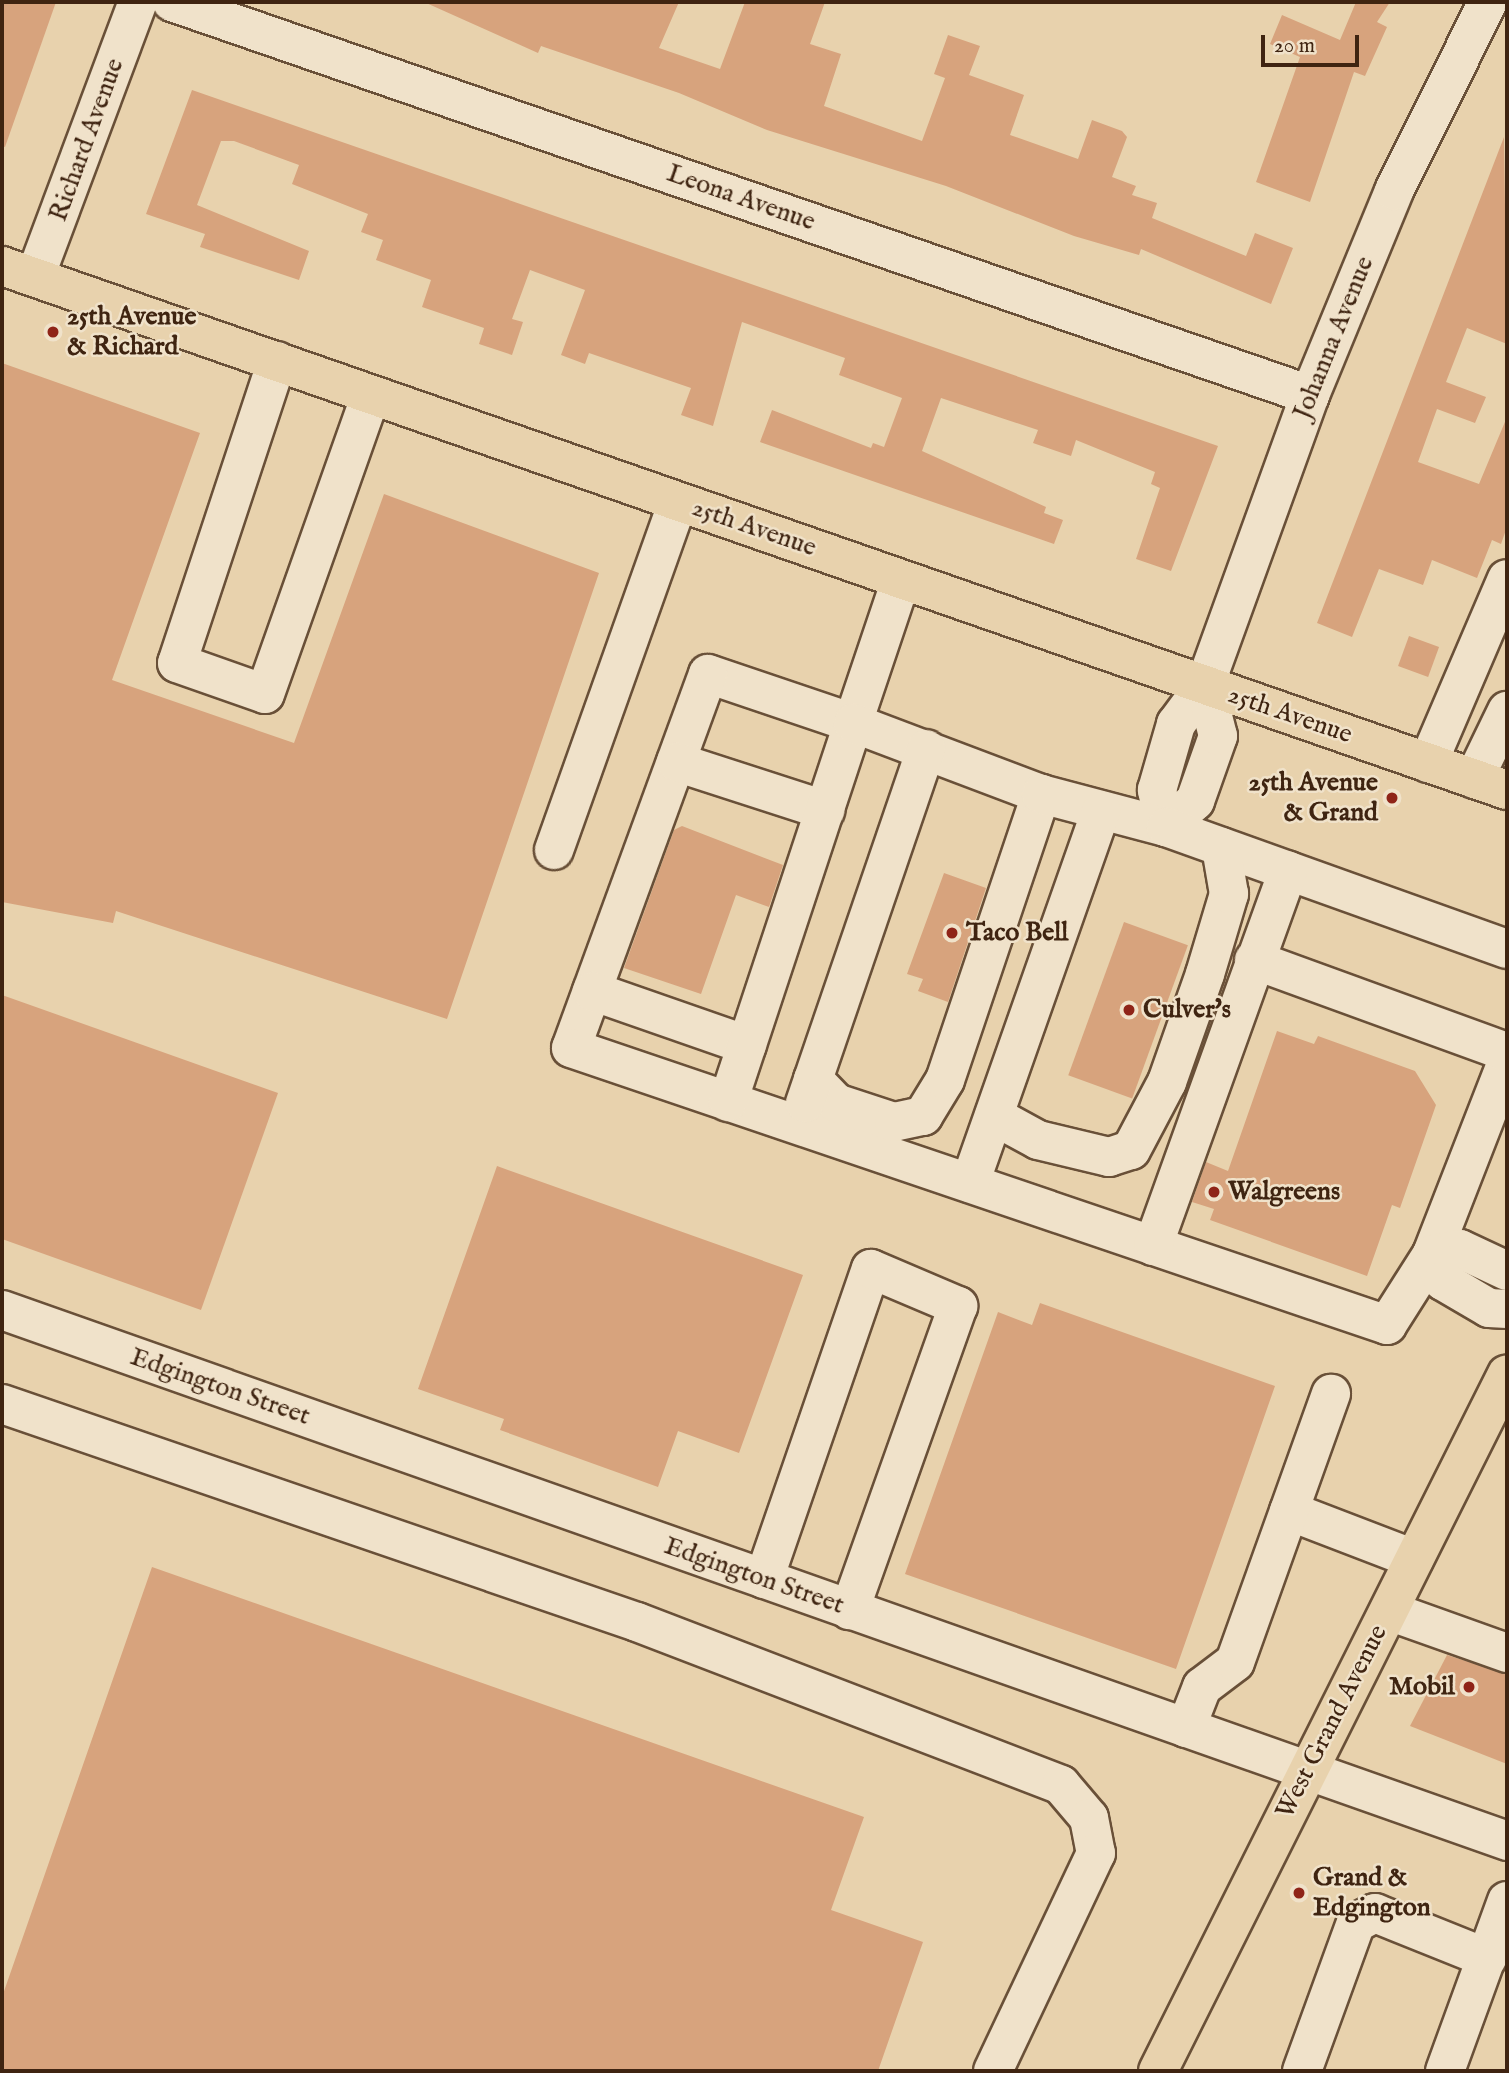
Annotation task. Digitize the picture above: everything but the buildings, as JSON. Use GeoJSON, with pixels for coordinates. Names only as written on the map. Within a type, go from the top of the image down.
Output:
{"type":"FeatureCollection","features":[{"type":"Feature","properties":{"kind":"main road","name":"25th Avenue"},"geometry":{"type":"LineString","coordinates":[[19,272],[1491,784]]}},
{"type":"Feature","properties":{"kind":"main road","name":"West Grand Avenue"},"geometry":{"type":"LineString","coordinates":[[1158,2071],[1507,1374]]}},
{"type":"Feature","properties":{"kind":"street","name":"Richard Avenue"},"geometry":{"type":"LineString","coordinates":[[19,272],[138,2]]}},
{"type":"Feature","properties":{"kind":"street","name":"Leona Avenue"},"geometry":{"type":"LineString","coordinates":[[172,2],[1310,395]]}},
{"type":"Feature","properties":{"kind":"street","name":"Johanna Avenue"},"geometry":{"type":"LineString","coordinates":[[1205,685],[1310,395],[1394,191],[1488,2]]}},
{"type":"Feature","properties":{"kind":"street"},"geometry":{"type":"LineString","coordinates":[[277,361],[177,663],[265,694],[372,395]]}},
{"type":"Feature","properties":{"kind":"street"},"geometry":{"type":"LineString","coordinates":[[554,850],[678,502]]}},
{"type":"Feature","properties":{"kind":"street"},"geometry":{"type":"LineString","coordinates":[[728,1102],[901,579]]}},
{"type":"Feature","properties":{"kind":"street"},"geometry":{"type":"LineString","coordinates":[[1428,763],[1507,579]]}},
{"type":"Feature","properties":{"kind":"street"},"geometry":{"type":"LineString","coordinates":[[1507,949],[1166,827],[1041,793],[926,749],[708,674],[571,1048],[1387,1325],[1432,1254],[1507,1062]]}},
{"type":"Feature","properties":{"kind":"street"},"geometry":{"type":"LineString","coordinates":[[1166,827],[1195,801],[1218,736],[1205,685]]}},
{"type":"Feature","properties":{"kind":"street"},"geometry":{"type":"LineString","coordinates":[[1491,784],[1507,711]]}},
{"type":"Feature","properties":{"kind":"street"},"geometry":{"type":"LineString","coordinates":[[797,1125],[926,749]]}},
{"type":"Feature","properties":{"kind":"street"},"geometry":{"type":"LineString","coordinates":[[676,762],[825,810]]}},
{"type":"Feature","properties":{"kind":"street"},"geometry":{"type":"LineString","coordinates":[[813,1079],[836,1103],[894,1122],[923,1116],[945,1080],[1041,793]]}},
{"type":"Feature","properties":{"kind":"street"},"geometry":{"type":"LineString","coordinates":[[970,1183],[1101,810]]}},
{"type":"Feature","properties":{"kind":"street"},"geometry":{"type":"LineString","coordinates":[[1131,1150],[1167,1082],[1209,960],[1228,894],[1221,847]]}},
{"type":"Feature","properties":{"kind":"street"},"geometry":{"type":"LineString","coordinates":[[1153,1246],[1288,871]]}},
{"type":"Feature","properties":{"kind":"street"},"geometry":{"type":"LineString","coordinates":[[1254,960],[1507,1052]]}},
{"type":"Feature","properties":{"kind":"street"},"geometry":{"type":"LineString","coordinates":[[592,991],[747,1045]]}},
{"type":"Feature","properties":{"kind":"street"},"geometry":{"type":"LineString","coordinates":[[994,1116],[1038,1140],[1109,1157],[1131,1150],[1185,1154]]}},
{"type":"Feature","properties":{"kind":"street"},"geometry":{"type":"LineString","coordinates":[[1432,1254],[1460,1249],[1507,1271]]}},
{"type":"Feature","properties":{"kind":"street"},"geometry":{"type":"LineString","coordinates":[[1432,1254],[1443,1281],[1489,1308],[1507,1309]]}},
{"type":"Feature","properties":{"kind":"street"},"geometry":{"type":"LineString","coordinates":[[764,1579],[871,1269],[958,1306],[850,1610]]}},
{"type":"Feature","properties":{"kind":"street","name":"Edgington Street"},"geometry":{"type":"LineString","coordinates":[[2,1310],[1307,1771],[1505,1834]]}},
{"type":"Feature","properties":{"kind":"street"},"geometry":{"type":"LineString","coordinates":[[1186,1728],[1202,1687],[1235,1662],[1331,1394]]}},
{"type":"Feature","properties":{"kind":"street"},"geometry":{"type":"LineString","coordinates":[[2,1404],[637,1622],[1061,1785],[1088,1818],[1096,1853],[993,2071]]}},
{"type":"Feature","properties":{"kind":"street"},"geometry":{"type":"LineString","coordinates":[[1289,1511],[1415,1559]]}},
{"type":"Feature","properties":{"kind":"street"},"geometry":{"type":"LineString","coordinates":[[1389,1611],[1507,1653]]}},
{"type":"Feature","properties":{"kind":"street"},"geometry":{"type":"LineString","coordinates":[[1445,2071],[1507,1901]]}},
{"type":"Feature","properties":{"kind":"street"},"geometry":{"type":"LineString","coordinates":[[1312,2062],[1356,1923],[1375,1913],[1488,1958]]}},
{"type":"Feature","properties":{"kind":"place","name":"25th Avenue & Richard"},"geometry":{"type":"Point","coordinates":[53,332]}},
{"type":"Feature","properties":{"kind":"place","name":"25th Avenue & Grand"},"geometry":{"type":"Point","coordinates":[1392,798]}},
{"type":"Feature","properties":{"kind":"place","name":"Taco Bell"},"geometry":{"type":"Point","coordinates":[952,933]}},
{"type":"Feature","properties":{"kind":"place","name":"Culver's"},"geometry":{"type":"Point","coordinates":[1129,1010]}},
{"type":"Feature","properties":{"kind":"place","name":"Walgreens"},"geometry":{"type":"Point","coordinates":[1214,1192]}},
{"type":"Feature","properties":{"kind":"place","name":"Mobil"},"geometry":{"type":"Point","coordinates":[1469,1687]}},
{"type":"Feature","properties":{"kind":"place","name":"Grand & Edgington"},"geometry":{"type":"Point","coordinates":[1299,1893]}}]}
